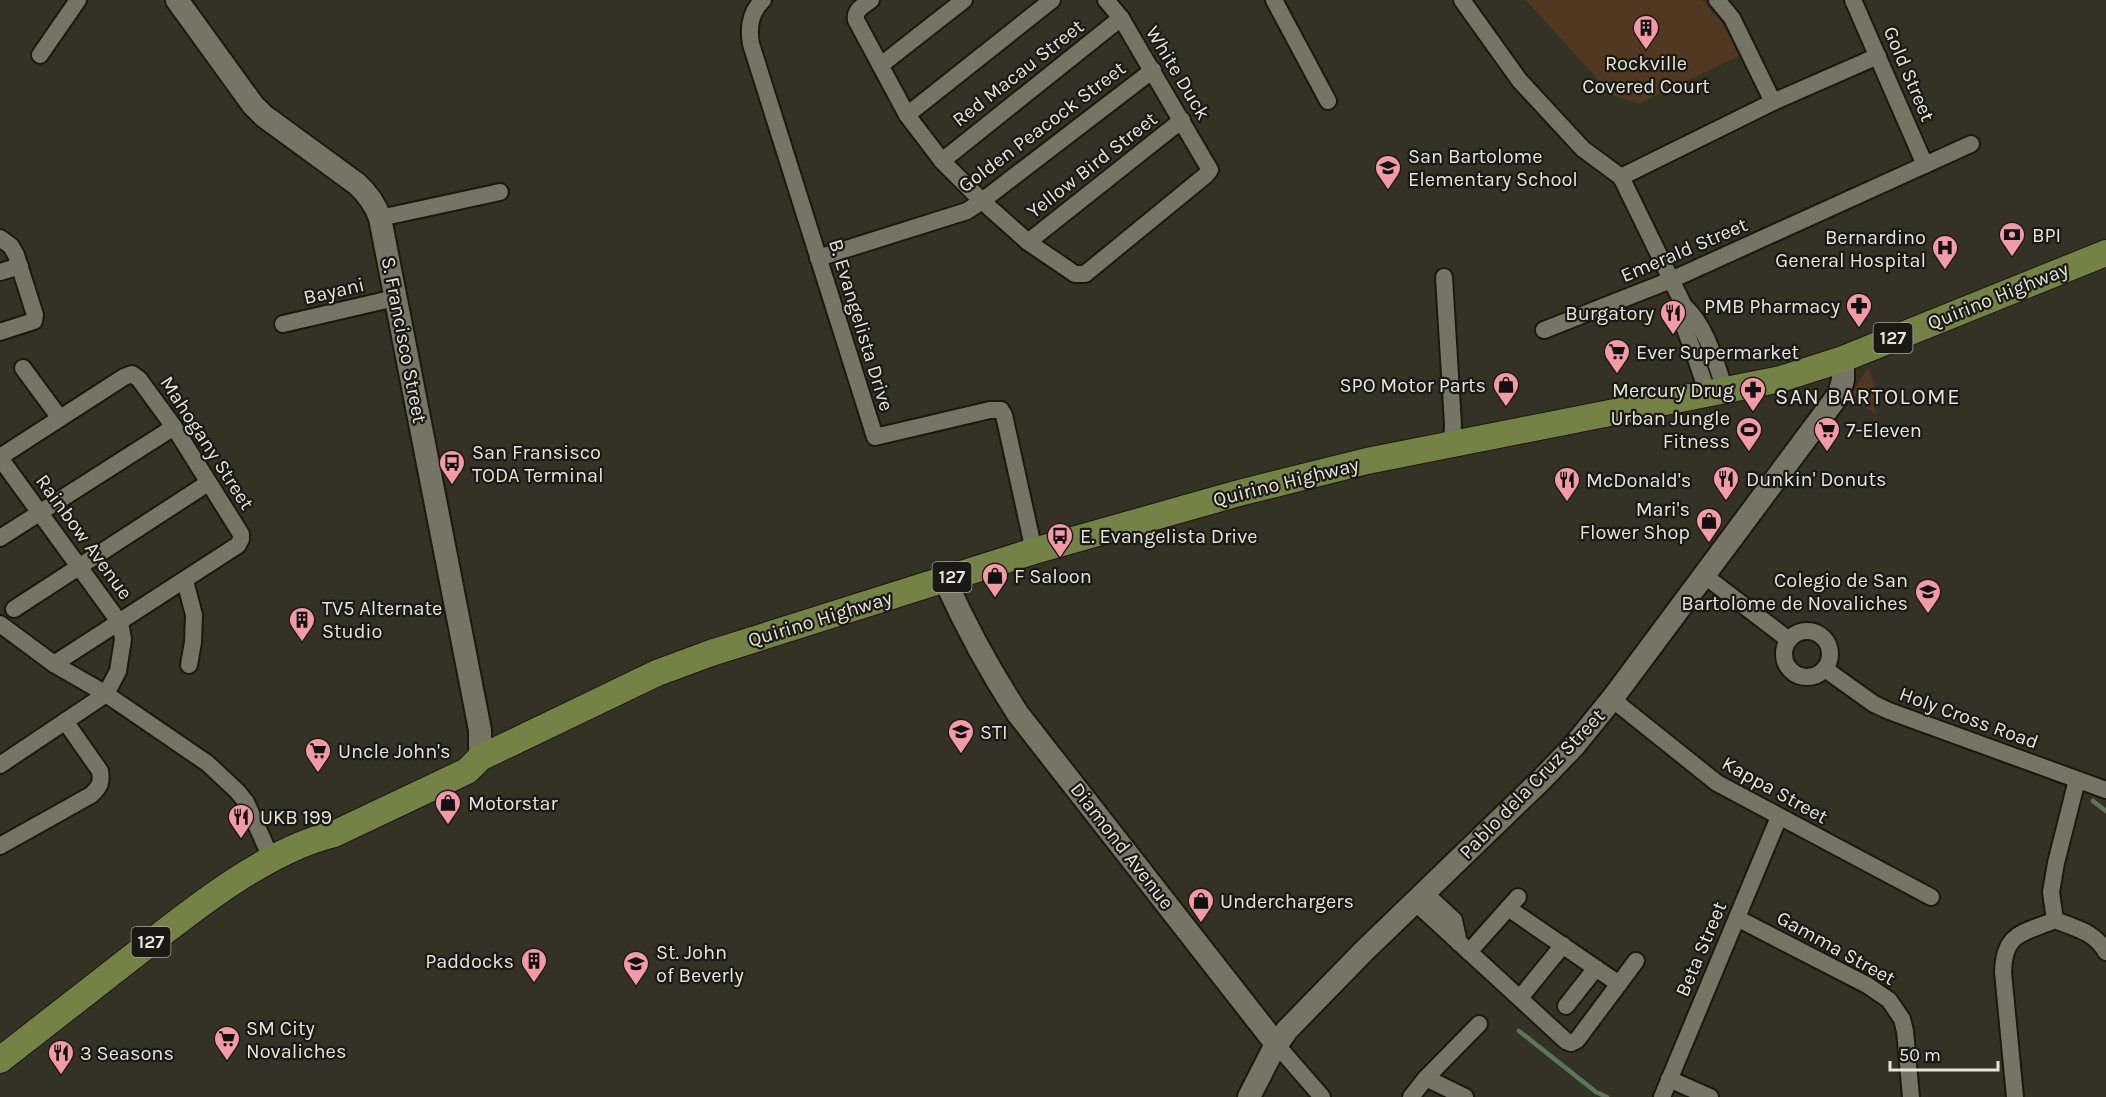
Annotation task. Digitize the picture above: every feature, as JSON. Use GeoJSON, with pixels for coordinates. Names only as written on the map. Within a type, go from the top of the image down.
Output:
{"type":"FeatureCollection","features":[{"type":"Feature","properties":{"kind":"main road","name":"Quirino Highway"},"geometry":{"type":"LineString","coordinates":[[0,1060],[171,926],[222,890],[312,839],[329,824],[463,760],[480,758],[657,673],[711,653],[1034,551],[1239,493],[1367,461],[1781,379],[1843,359],[2106,253]]}},
{"type":"Feature","properties":{"kind":"street"},"geometry":{"type":"LineString","coordinates":[[40,55],[78,0]]}},
{"type":"Feature","properties":{"kind":"street","name":"S. Francisco Street"},"geometry":{"type":"LineString","coordinates":[[177,0],[253,105],[264,116],[357,184],[376,207],[396,298],[480,730],[480,758]]}},
{"type":"Feature","properties":{"kind":"street","name":"B. Evangelista Drive"},"geometry":{"type":"LineString","coordinates":[[763,0],[756,7],[751,18],[749,31],[751,44],[874,437],[990,410],[1001,410],[1034,551]]}},
{"type":"Feature","properties":{"kind":"street"},"geometry":{"type":"LineString","coordinates":[[871,0],[855,16],[907,115],[942,160],[982,201],[1028,242]]}},
{"type":"Feature","properties":{"kind":"street"},"geometry":{"type":"LineString","coordinates":[[881,65],[964,0]]}},
{"type":"Feature","properties":{"kind":"street"},"geometry":{"type":"LineString","coordinates":[[907,115],[1052,0]]}},
{"type":"Feature","properties":{"kind":"street","name":"White Duck"},"geometry":{"type":"LineString","coordinates":[[1028,242],[1080,276],[1210,170],[1153,70],[1121,18],[1106,0]]}},
{"type":"Feature","properties":{"kind":"street"},"geometry":{"type":"LineString","coordinates":[[1274,0],[1328,101]]}},
{"type":"Feature","properties":{"kind":"street"},"geometry":{"type":"LineString","coordinates":[[1462,0],[1520,81],[1583,149],[1621,177],[1684,306],[1696,317],[1711,351],[1716,392]]}},
{"type":"Feature","properties":{"kind":"street"},"geometry":{"type":"LineString","coordinates":[[1717,0],[1732,18],[1773,102]]}},
{"type":"Feature","properties":{"kind":"street","name":"Gold Street"},"geometry":{"type":"LineString","coordinates":[[1853,0],[1925,165]]}},
{"type":"Feature","properties":{"kind":"street","name":"Red Macau Street"},"geometry":{"type":"LineString","coordinates":[[942,160],[1121,18]]}},
{"type":"Feature","properties":{"kind":"street"},"geometry":{"type":"LineString","coordinates":[[1621,177],[1773,102],[1878,56]]}},
{"type":"Feature","properties":{"kind":"street","name":"Golden Peacock Street"},"geometry":{"type":"LineString","coordinates":[[818,258],[967,211],[1153,70]]}},
{"type":"Feature","properties":{"kind":"street","name":"Yellow Bird Street"},"geometry":{"type":"LineString","coordinates":[[1028,242],[1182,120]]}},
{"type":"Feature","properties":{"kind":"street","name":"Emerald Street"},"geometry":{"type":"LineString","coordinates":[[1544,330],[1671,280],[1971,144]]}},
{"type":"Feature","properties":{"kind":"street"},"geometry":{"type":"LineString","coordinates":[[380,218],[500,192]]}},
{"type":"Feature","properties":{"kind":"street"},"geometry":{"type":"LineString","coordinates":[[0,238],[11,246],[20,266],[35,315],[34,321],[0,332]]}},
{"type":"Feature","properties":{"kind":"street"},"geometry":{"type":"LineString","coordinates":[[0,272],[20,266]]}},
{"type":"Feature","properties":{"kind":"street"},"geometry":{"type":"LineString","coordinates":[[1444,278],[1453,425],[1452,444]]}},
{"type":"Feature","properties":{"kind":"street","name":"Bayani"},"geometry":{"type":"LineString","coordinates":[[283,324],[396,298]]}},
{"type":"Feature","properties":{"kind":"street","name":"Pablo dela Cruz Street"},"geometry":{"type":"LineString","coordinates":[[1249,1097],[1276,1044],[1324,991],[1541,780],[1573,747],[1612,699],[1839,394],[1843,380],[1843,359]]}},
{"type":"Feature","properties":{"kind":"street"},"geometry":{"type":"LineString","coordinates":[[0,458],[59,417],[22,368]]}},
{"type":"Feature","properties":{"kind":"street","name":"Mahogany Street"},"geometry":{"type":"LineString","coordinates":[[59,417],[124,377],[132,374],[139,379],[174,427],[241,534],[238,545],[185,581]]}},
{"type":"Feature","properties":{"kind":"street"},"geometry":{"type":"LineString","coordinates":[[0,538],[174,427]]}},
{"type":"Feature","properties":{"kind":"street","name":"Rainbow Avenue"},"geometry":{"type":"LineString","coordinates":[[0,458],[120,622],[123,639],[118,670],[106,694]]}},
{"type":"Feature","properties":{"kind":"street"},"geometry":{"type":"LineString","coordinates":[[14,609],[208,483]]}},
{"type":"Feature","properties":{"kind":"street"},"geometry":{"type":"LineString","coordinates":[[1705,576],[1789,640]]}},
{"type":"Feature","properties":{"kind":"street","name":"Diamond Avenue"},"geometry":{"type":"LineString","coordinates":[[945,580],[971,635],[1018,714],[1276,1044],[1323,1097]]}},
{"type":"Feature","properties":{"kind":"street"},"geometry":{"type":"LineString","coordinates":[[54,664],[185,581],[194,615],[189,665]]}},
{"type":"Feature","properties":{"kind":"street"},"geometry":{"type":"LineString","coordinates":[[0,624],[54,664],[106,694],[207,763],[246,802],[272,860]]}},
{"type":"Feature","properties":{"kind":"street"},"geometry":{"type":"LineString","coordinates":[[1811,631],[1825,639],[1831,653],[1825,669],[1812,677],[1796,674],[1786,662],[1785,647],[1789,640],[1795,634],[1811,631]]}},
{"type":"Feature","properties":{"kind":"street","name":"Holy Cross Road"},"geometry":{"type":"LineString","coordinates":[[1825,669],[1874,704],[1889,711],[2106,790]]}},
{"type":"Feature","properties":{"kind":"street"},"geometry":{"type":"LineString","coordinates":[[0,765],[106,694]]}},
{"type":"Feature","properties":{"kind":"street","name":"Kappa Street"},"geometry":{"type":"LineString","coordinates":[[1612,699],[1717,783],[1931,897]]}},
{"type":"Feature","properties":{"kind":"street"},"geometry":{"type":"LineString","coordinates":[[0,846],[91,795],[100,786],[102,780],[100,771],[65,721]]}},
{"type":"Feature","properties":{"kind":"street"},"geometry":{"type":"LineString","coordinates":[[2055,920],[2051,891],[2077,780]]}},
{"type":"Feature","properties":{"kind":"street","name":"Beta Street"},"geometry":{"type":"LineString","coordinates":[[1662,1097],[1779,817]]}},
{"type":"Feature","properties":{"kind":"street"},"geometry":{"type":"LineString","coordinates":[[1420,897],[1454,920],[1464,947],[1566,1041],[1571,1043],[1577,1040],[1636,961]]}},
{"type":"Feature","properties":{"kind":"street"},"geometry":{"type":"LineString","coordinates":[[1464,947],[1513,902],[1563,945],[1619,984]]}},
{"type":"Feature","properties":{"kind":"street","name":"Gamma Street"},"geometry":{"type":"LineString","coordinates":[[1737,918],[1867,985],[1889,1000],[1902,1019],[1905,1031],[1911,1097]]}},
{"type":"Feature","properties":{"kind":"street"},"geometry":{"type":"LineString","coordinates":[[2015,1097],[2002,972],[2003,960],[2014,938],[2024,930],[2040,927],[2055,920],[2086,931],[2097,939],[2106,952]]}},
{"type":"Feature","properties":{"kind":"street"},"geometry":{"type":"LineString","coordinates":[[1520,998],[1563,945]]}},
{"type":"Feature","properties":{"kind":"street"},"geometry":{"type":"LineString","coordinates":[[1566,1006],[1596,968]]}},
{"type":"Feature","properties":{"kind":"street"},"geometry":{"type":"LineString","coordinates":[[1411,1097],[1426,1077],[1479,1024]]}},
{"type":"Feature","properties":{"kind":"street"},"geometry":{"type":"LineString","coordinates":[[1426,1077],[1465,1097]]}},
{"type":"Feature","properties":{"kind":"street"},"geometry":{"type":"LineString","coordinates":[[1669,1079],[1710,1097]]}},
{"type":"Feature","properties":{"kind":"shaded area"},"geometry":{"type":"Polygon","coordinates":[[[1526,0],[1702,0],[1723,24],[1739,56],[1638,104],[1612,95],[1526,0]]]}},
{"type":"Feature","properties":{"kind":"shaded area"},"geometry":{"type":"Polygon","coordinates":[[[1868,368],[1880,399],[1872,403],[1877,415],[1852,393],[1868,368]]]}},
{"type":"Feature","properties":{"kind":"waterway"},"geometry":{"type":"LineString","coordinates":[[2093,801],[2106,811]]}},
{"type":"Feature","properties":{"kind":"waterway"},"geometry":{"type":"LineString","coordinates":[[1519,1031],[1596,1092],[1607,1097]]}},
{"type":"Feature","properties":{"kind":"place","name":"Rockville Covered Court"},"geometry":{"type":"Point","coordinates":[1646,51]}},
{"type":"Feature","properties":{"kind":"place","name":"San Bartolome Elementary School"},"geometry":{"type":"Point","coordinates":[1388,191]}},
{"type":"Feature","properties":{"kind":"place","name":"BPI"},"geometry":{"type":"Point","coordinates":[2012,258]}},
{"type":"Feature","properties":{"kind":"place","name":"Bernardino General Hospital"},"geometry":{"type":"Point","coordinates":[1945,271]}},
{"type":"Feature","properties":{"kind":"place","name":"PMB Pharmacy"},"geometry":{"type":"Point","coordinates":[1859,329]}},
{"type":"Feature","properties":{"kind":"place","name":"Burgatory"},"geometry":{"type":"Point","coordinates":[1673,336]}},
{"type":"Feature","properties":{"kind":"place","name":"Ever Supermarket"},"geometry":{"type":"Point","coordinates":[1617,375]}},
{"type":"Feature","properties":{"kind":"place","name":"SPO Motor Parts"},"geometry":{"type":"Point","coordinates":[1506,408]}},
{"type":"Feature","properties":{"kind":"place","name":"Mercury Drug"},"geometry":{"type":"Point","coordinates":[1753,413]}},
{"type":"Feature","properties":{"kind":"place","name":"Urban Jungle Fitness"},"geometry":{"type":"Point","coordinates":[1749,453]}},
{"type":"Feature","properties":{"kind":"place","name":"7-Eleven"},"geometry":{"type":"Point","coordinates":[1827,453]}},
{"type":"Feature","properties":{"kind":"place","name":"San Fransisco TODA Terminal"},"geometry":{"type":"Point","coordinates":[452,486]}},
{"type":"Feature","properties":{"kind":"place","name":"Dunkin' Donuts"},"geometry":{"type":"Point","coordinates":[1726,502]}},
{"type":"Feature","properties":{"kind":"place","name":"McDonald's"},"geometry":{"type":"Point","coordinates":[1567,503]}},
{"type":"Feature","properties":{"kind":"place","name":"Mari's Flower Shop"},"geometry":{"type":"Point","coordinates":[1709,544]}},
{"type":"Feature","properties":{"kind":"place","name":"E. Evangelista Drive"},"geometry":{"type":"Point","coordinates":[1060,559]}},
{"type":"Feature","properties":{"kind":"place","name":"F Saloon"},"geometry":{"type":"Point","coordinates":[995,599]}},
{"type":"Feature","properties":{"kind":"place","name":"Colegio de San Bartolome de Novaliches"},"geometry":{"type":"Point","coordinates":[1928,615]}},
{"type":"Feature","properties":{"kind":"place","name":"TV5 Alternate Studio"},"geometry":{"type":"Point","coordinates":[302,643]}},
{"type":"Feature","properties":{"kind":"place","name":"STI"},"geometry":{"type":"Point","coordinates":[961,755]}},
{"type":"Feature","properties":{"kind":"place","name":"Uncle John's"},"geometry":{"type":"Point","coordinates":[318,774]}},
{"type":"Feature","properties":{"kind":"place","name":"Motorstar"},"geometry":{"type":"Point","coordinates":[448,826]}},
{"type":"Feature","properties":{"kind":"place","name":"UKB 199"},"geometry":{"type":"Point","coordinates":[241,840]}},
{"type":"Feature","properties":{"kind":"place","name":"Underchargers"},"geometry":{"type":"Point","coordinates":[1201,924]}},
{"type":"Feature","properties":{"kind":"place","name":"Paddocks"},"geometry":{"type":"Point","coordinates":[534,984]}},
{"type":"Feature","properties":{"kind":"place","name":"St. John of Beverly"},"geometry":{"type":"Point","coordinates":[636,987]}},
{"type":"Feature","properties":{"kind":"place","name":"SM City Novaliches"},"geometry":{"type":"Point","coordinates":[227,1062]}},
{"type":"Feature","properties":{"kind":"place","name":"3 Seasons"},"geometry":{"type":"Point","coordinates":[61,1076]}},
{"type":"Feature","properties":{"kind":"district","name":"SAN BARTOLOME"},"geometry":{"type":"Point","coordinates":[1868,397]}}]}
